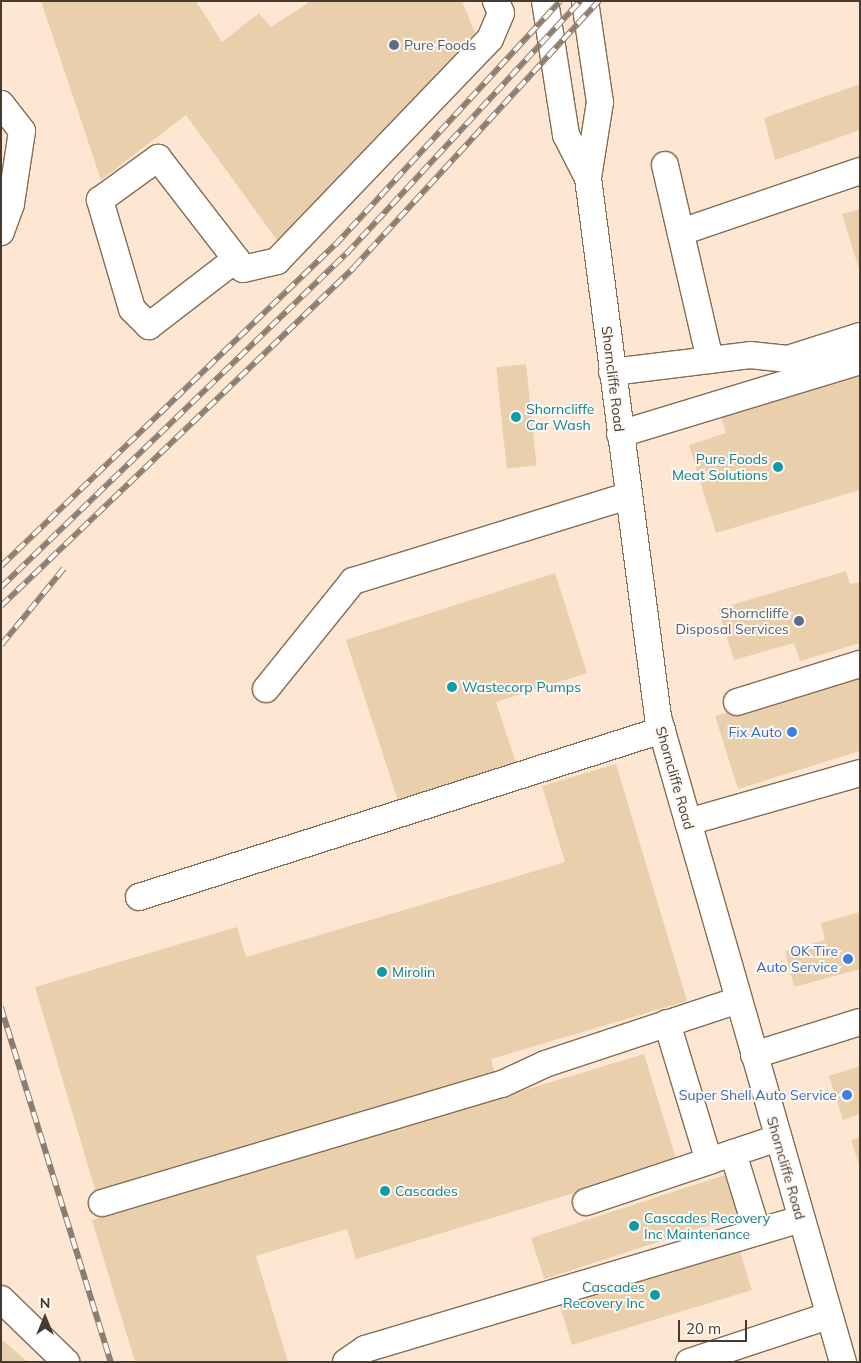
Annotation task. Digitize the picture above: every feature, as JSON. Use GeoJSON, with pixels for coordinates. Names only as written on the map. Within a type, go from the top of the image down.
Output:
{"type":"FeatureCollection","features":[{"type":"Feature","properties":{"kind":"street"},"geometry":{"type":"LineString","coordinates":[[236,259],[149,326],[132,309],[100,200],[158,158],[236,259],[243,269],[277,261],[490,39],[501,13],[496,1]]}},
{"type":"Feature","properties":{"kind":"street","name":"Shorncliffe Road"},"geometry":{"type":"LineString","coordinates":[[545,1],[566,135],[588,178]]}},
{"type":"Feature","properties":{"kind":"street","name":"Shorncliffe Road"},"geometry":{"type":"LineString","coordinates":[[585,1],[600,102],[588,178],[627,496],[662,730],[828,1316],[843,1362]]}},
{"type":"Feature","properties":{"kind":"street"},"geometry":{"type":"LineString","coordinates":[[1,104],[22,131],[11,204],[1,232]]}},
{"type":"Feature","properties":{"kind":"street"},"geometry":{"type":"LineString","coordinates":[[666,165],[710,360]]}},
{"type":"Feature","properties":{"kind":"street"},"geometry":{"type":"LineString","coordinates":[[681,232],[860,171]]}},
{"type":"Feature","properties":{"kind":"street"},"geometry":{"type":"LineString","coordinates":[[612,372],[750,355],[788,358],[860,336]]}},
{"type":"Feature","properties":{"kind":"street"},"geometry":{"type":"LineString","coordinates":[[620,434],[860,361]]}},
{"type":"Feature","properties":{"kind":"street"},"geometry":{"type":"LineString","coordinates":[[266,689],[353,581],[627,496]]}},
{"type":"Feature","properties":{"kind":"street"},"geometry":{"type":"LineString","coordinates":[[736,702],[860,664]]}},
{"type":"Feature","properties":{"kind":"street"},"geometry":{"type":"LineString","coordinates":[[139,897],[662,730]]}},
{"type":"Feature","properties":{"kind":"street"},"geometry":{"type":"LineString","coordinates":[[688,822],[860,773]]}},
{"type":"Feature","properties":{"kind":"street"},"geometry":{"type":"LineString","coordinates":[[102,1203],[502,1084],[545,1064],[738,1000]]}},
{"type":"Feature","properties":{"kind":"street"},"geometry":{"type":"LineString","coordinates":[[754,1055],[860,1022]]}},
{"type":"Feature","properties":{"kind":"street"},"geometry":{"type":"LineString","coordinates":[[667,1023],[721,1157],[757,1231]]}},
{"type":"Feature","properties":{"kind":"street"},"geometry":{"type":"LineString","coordinates":[[586,1202],[778,1138]]}},
{"type":"Feature","properties":{"kind":"street"},"geometry":{"type":"LineString","coordinates":[[346,1362],[365,1349],[801,1219]]}},
{"type":"Feature","properties":{"kind":"street"},"geometry":{"type":"LineString","coordinates":[[1,1299],[66,1362]]}},
{"type":"Feature","properties":{"kind":"street"},"geometry":{"type":"LineString","coordinates":[[689,1362],[753,1352],[828,1316]]}},
{"type":"Feature","properties":{"kind":"building"},"geometry":{"type":"Polygon","coordinates":[[[41,1],[196,1],[222,42],[259,13],[271,27],[311,1],[462,1],[476,35],[282,247],[186,115],[101,180],[41,1]]]}},
{"type":"Feature","properties":{"kind":"building"},"geometry":{"type":"Polygon","coordinates":[[[860,84],[860,130],[775,160],[764,118],[860,84]]]}},
{"type":"Feature","properties":{"kind":"building"},"geometry":{"type":"Polygon","coordinates":[[[860,209],[860,269],[859,269],[842,214],[860,209]]]}},
{"type":"Feature","properties":{"kind":"building","name":"Shorncliffe Car Wash"},"geometry":{"type":"Polygon","coordinates":[[[526,364],[537,465],[507,469],[496,367],[526,364]]]}},
{"type":"Feature","properties":{"kind":"building","name":"Pure Foods Meat Solutions"},"geometry":{"type":"Polygon","coordinates":[[[860,369],[860,490],[716,533],[689,445],[726,433],[719,411],[860,369]]]}},
{"type":"Feature","properties":{"kind":"building"},"geometry":{"type":"Polygon","coordinates":[[[846,571],[850,584],[860,582],[860,643],[800,661],[794,643],[734,660],[718,609],[846,571]]]}},
{"type":"Feature","properties":{"kind":"building","name":"Wastecorp Pumps"},"geometry":{"type":"Polygon","coordinates":[[[555,573],[587,673],[496,702],[518,769],[400,807],[346,640],[555,573]]]}},
{"type":"Feature","properties":{"kind":"building"},"geometry":{"type":"Polygon","coordinates":[[[860,671],[860,751],[738,789],[715,716],[860,671]]]}},
{"type":"Feature","properties":{"kind":"building","name":"Mirolin"},"geometry":{"type":"Polygon","coordinates":[[[616,764],[687,1001],[491,1059],[496,1078],[97,1196],[35,987],[237,927],[246,957],[565,862],[542,786],[616,764]]]}},
{"type":"Feature","properties":{"kind":"building"},"geometry":{"type":"Polygon","coordinates":[[[860,912],[860,969],[794,987],[785,951],[825,940],[821,923],[860,912]]]}},
{"type":"Feature","properties":{"kind":"building","name":"Cascades"},"geometry":{"type":"Polygon","coordinates":[[[644,1054],[677,1162],[356,1259],[347,1229],[256,1256],[288,1362],[135,1362],[92,1220],[644,1054]]]}},
{"type":"Feature","properties":{"kind":"building","name":"Super Shell Auto Service"},"geometry":{"type":"Polygon","coordinates":[[[860,1066],[860,1114],[843,1120],[829,1076],[860,1066]]]}},
{"type":"Feature","properties":{"kind":"building"},"geometry":{"type":"Polygon","coordinates":[[[860,1137],[860,1165],[859,1165],[851,1140],[860,1137]]]}},
{"type":"Feature","properties":{"kind":"building","name":"Cascades Recovery Inc Maintenance"},"geometry":{"type":"Polygon","coordinates":[[[725,1175],[738,1216],[544,1279],[531,1238],[725,1175]]]}},
{"type":"Feature","properties":{"kind":"building","name":"Cascades Recovery Inc"},"geometry":{"type":"Polygon","coordinates":[[[738,1245],[752,1290],[572,1345],[558,1300],[738,1245]]]}},
{"type":"Feature","properties":{"kind":"building"},"geometry":{"type":"Polygon","coordinates":[[[1,1339],[28,1362],[1,1362],[1,1339]]]}},
{"type":"Feature","properties":{"kind":"railway"},"geometry":{"type":"LineString","coordinates":[[1,566],[335,245],[560,1]]}},
{"type":"Feature","properties":{"kind":"railway"},"geometry":{"type":"LineString","coordinates":[[1,587],[346,254],[580,1]]}},
{"type":"Feature","properties":{"kind":"railway"},"geometry":{"type":"LineString","coordinates":[[1,606],[354,267],[599,1]]}},
{"type":"Feature","properties":{"kind":"railway"},"geometry":{"type":"LineString","coordinates":[[1,645],[64,568]]}},
{"type":"Feature","properties":{"kind":"railway"},"geometry":{"type":"LineString","coordinates":[[1,1007],[111,1362]]}},
{"type":"Feature","properties":{"kind":"place","name":"Pure Foods"},"geometry":{"type":"Point","coordinates":[394,45]}},
{"type":"Feature","properties":{"kind":"place","name":"Shorncliffe Car Wash"},"geometry":{"type":"Point","coordinates":[516,417]}},
{"type":"Feature","properties":{"kind":"place","name":"Pure Foods Meat Solutions"},"geometry":{"type":"Point","coordinates":[778,467]}},
{"type":"Feature","properties":{"kind":"place","name":"Shorncliffe Disposal Services"},"geometry":{"type":"Point","coordinates":[799,621]}},
{"type":"Feature","properties":{"kind":"place","name":"Wastecorp Pumps"},"geometry":{"type":"Point","coordinates":[452,687]}},
{"type":"Feature","properties":{"kind":"place","name":"Fix Auto"},"geometry":{"type":"Point","coordinates":[792,732]}},
{"type":"Feature","properties":{"kind":"place","name":"OK Tire Auto Service"},"geometry":{"type":"Point","coordinates":[848,959]}},
{"type":"Feature","properties":{"kind":"place","name":"Mirolin"},"geometry":{"type":"Point","coordinates":[382,972]}},
{"type":"Feature","properties":{"kind":"place","name":"Super Shell Auto Service"},"geometry":{"type":"Point","coordinates":[847,1095]}},
{"type":"Feature","properties":{"kind":"place","name":"Cascades"},"geometry":{"type":"Point","coordinates":[385,1191]}},
{"type":"Feature","properties":{"kind":"place","name":"Cascades Recovery Inc Maintenance"},"geometry":{"type":"Point","coordinates":[634,1226]}},
{"type":"Feature","properties":{"kind":"place","name":"Cascades Recovery Inc"},"geometry":{"type":"Point","coordinates":[655,1295]}}]}
